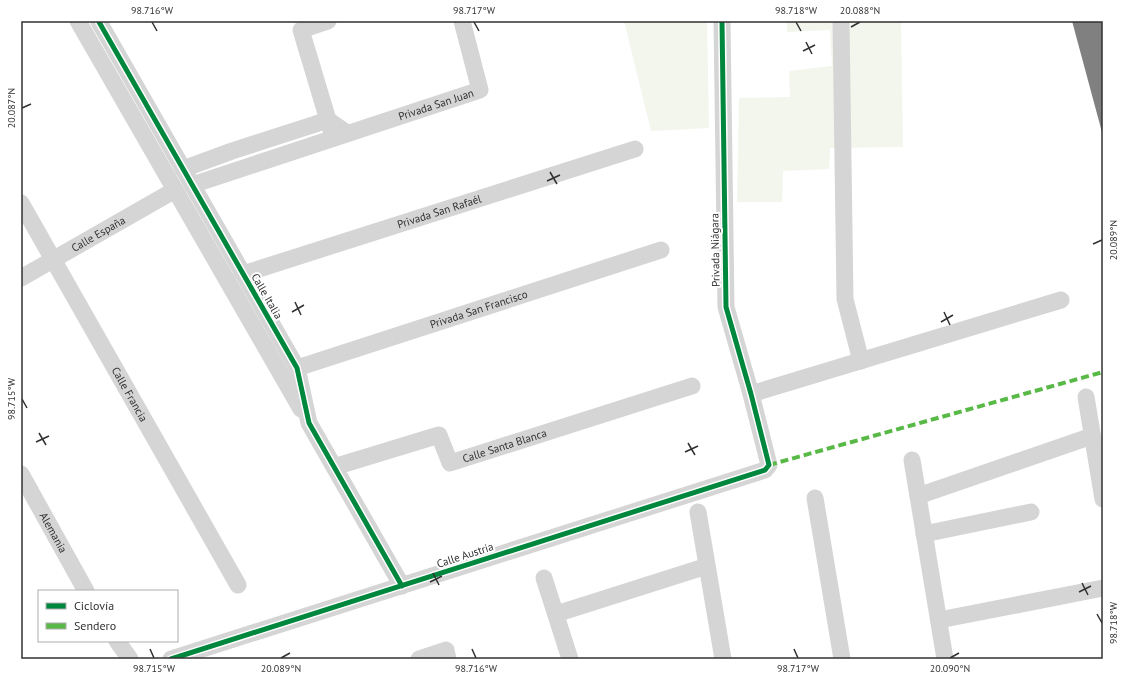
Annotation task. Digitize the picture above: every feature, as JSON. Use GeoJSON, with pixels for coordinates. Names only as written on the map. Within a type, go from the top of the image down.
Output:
{"type":"FeatureCollection","features":[{"type":"Feature","properties":{"kind":"street","name":"Calle Italia"},"geometry":{"type":"LineString","coordinates":[[78,21],[402,586]]}},
{"type":"Feature","properties":{"kind":"street","name":"Calle Italia"},"geometry":{"type":"LineString","coordinates":[[99,21],[297,368],[309,423]]}},
{"type":"Feature","properties":{"kind":"street"},"geometry":{"type":"LineString","coordinates":[[328,21],[301,30],[328,120],[340,135]]}},
{"type":"Feature","properties":{"kind":"street","name":"Privada San Juan"},"geometry":{"type":"LineString","coordinates":[[192,185],[480,90],[462,21]]}},
{"type":"Feature","properties":{"kind":"street","name":"Privada Niágara"},"geometry":{"type":"LineString","coordinates":[[722,21],[726,307],[751,394],[769,465],[765,470]]}},
{"type":"Feature","properties":{"kind":"street"},"geometry":{"type":"LineString","coordinates":[[841,21],[845,299],[861,361]]}},
{"type":"Feature","properties":{"kind":"street"},"geometry":{"type":"LineString","coordinates":[[183,169],[232,151],[328,120]]}},
{"type":"Feature","properties":{"kind":"street","name":"Privada San Rafaél"},"geometry":{"type":"LineString","coordinates":[[243,274],[635,149]]}},
{"type":"Feature","properties":{"kind":"street","name":"Calle España"},"geometry":{"type":"LineString","coordinates":[[21,278],[175,190]]}},
{"type":"Feature","properties":{"kind":"street","name":"Calle Francia"},"geometry":{"type":"LineString","coordinates":[[21,203],[238,585]]}},
{"type":"Feature","properties":{"kind":"street","name":"Privada San Francisco"},"geometry":{"type":"LineString","coordinates":[[297,368],[661,250]]}},
{"type":"Feature","properties":{"kind":"street"},"geometry":{"type":"LineString","coordinates":[[751,394],[1061,300]]}},
{"type":"Feature","properties":{"kind":"street","name":"Calle Santa Blanca"},"geometry":{"type":"LineString","coordinates":[[334,467],[439,435],[450,463],[692,386]]}},
{"type":"Feature","properties":{"kind":"street"},"geometry":{"type":"LineString","coordinates":[[1086,397],[1103,499]]}},
{"type":"Feature","properties":{"kind":"street"},"geometry":{"type":"LineString","coordinates":[[918,496],[1092,436]]}},
{"type":"Feature","properties":{"kind":"street"},"geometry":{"type":"LineString","coordinates":[[912,460],[946,659]]}},
{"type":"Feature","properties":{"kind":"street","name":"Calle Austria"},"geometry":{"type":"LineString","coordinates":[[171,659],[765,470]]}},
{"type":"Feature","properties":{"kind":"street","name":"Alemania"},"geometry":{"type":"LineString","coordinates":[[21,474],[85,590]]}},
{"type":"Feature","properties":{"kind":"street"},"geometry":{"type":"LineString","coordinates":[[815,498],[842,659]]}},
{"type":"Feature","properties":{"kind":"street"},"geometry":{"type":"LineString","coordinates":[[698,512],[723,659]]}},
{"type":"Feature","properties":{"kind":"street"},"geometry":{"type":"LineString","coordinates":[[924,534],[1031,512]]}},
{"type":"Feature","properties":{"kind":"street"},"geometry":{"type":"LineString","coordinates":[[556,614],[707,566]]}},
{"type":"Feature","properties":{"kind":"street"},"geometry":{"type":"LineString","coordinates":[[544,578],[570,659]]}},
{"type":"Feature","properties":{"kind":"street"},"geometry":{"type":"LineString","coordinates":[[939,620],[1103,588]]}},
{"type":"Feature","properties":{"kind":"street"},"geometry":{"type":"LineString","coordinates":[[118,642],[130,659]]}},
{"type":"Feature","properties":{"kind":"street"},"geometry":{"type":"LineString","coordinates":[[420,659],[446,650],[448,659]]}},
{"type":"Feature","properties":{"kind":"shaded area"},"geometry":{"type":"Polygon","coordinates":[[[624,21],[707,21],[709,128],[651,131],[624,21]]]}},
{"type":"Feature","properties":{"kind":"shaded area"},"geometry":{"type":"Polygon","coordinates":[[[787,21],[901,21],[903,147],[830,148],[829,169],[783,171],[782,202],[737,202],[739,98],[790,97],[789,71],[832,66],[830,30],[787,32],[787,21]]]}},
{"type":"Feature","properties":{"kind":"building"},"geometry":{"type":"Polygon","coordinates":[[[1072,21],[1103,21],[1103,136],[1072,21]]]}},
{"type":"Feature","properties":{"kind":"marked path"},"geometry":{"type":"LineString","coordinates":[[769,465],[1103,372]]}},
{"type":"Feature","properties":{"kind":"cycle path"},"geometry":{"type":"LineString","coordinates":[[100,21],[99,22],[297,368],[309,423],[402,586]]}},
{"type":"Feature","properties":{"kind":"cycle path"},"geometry":{"type":"LineString","coordinates":[[171,659],[765,470],[769,465],[751,394],[726,307],[722,21]]}}]}
